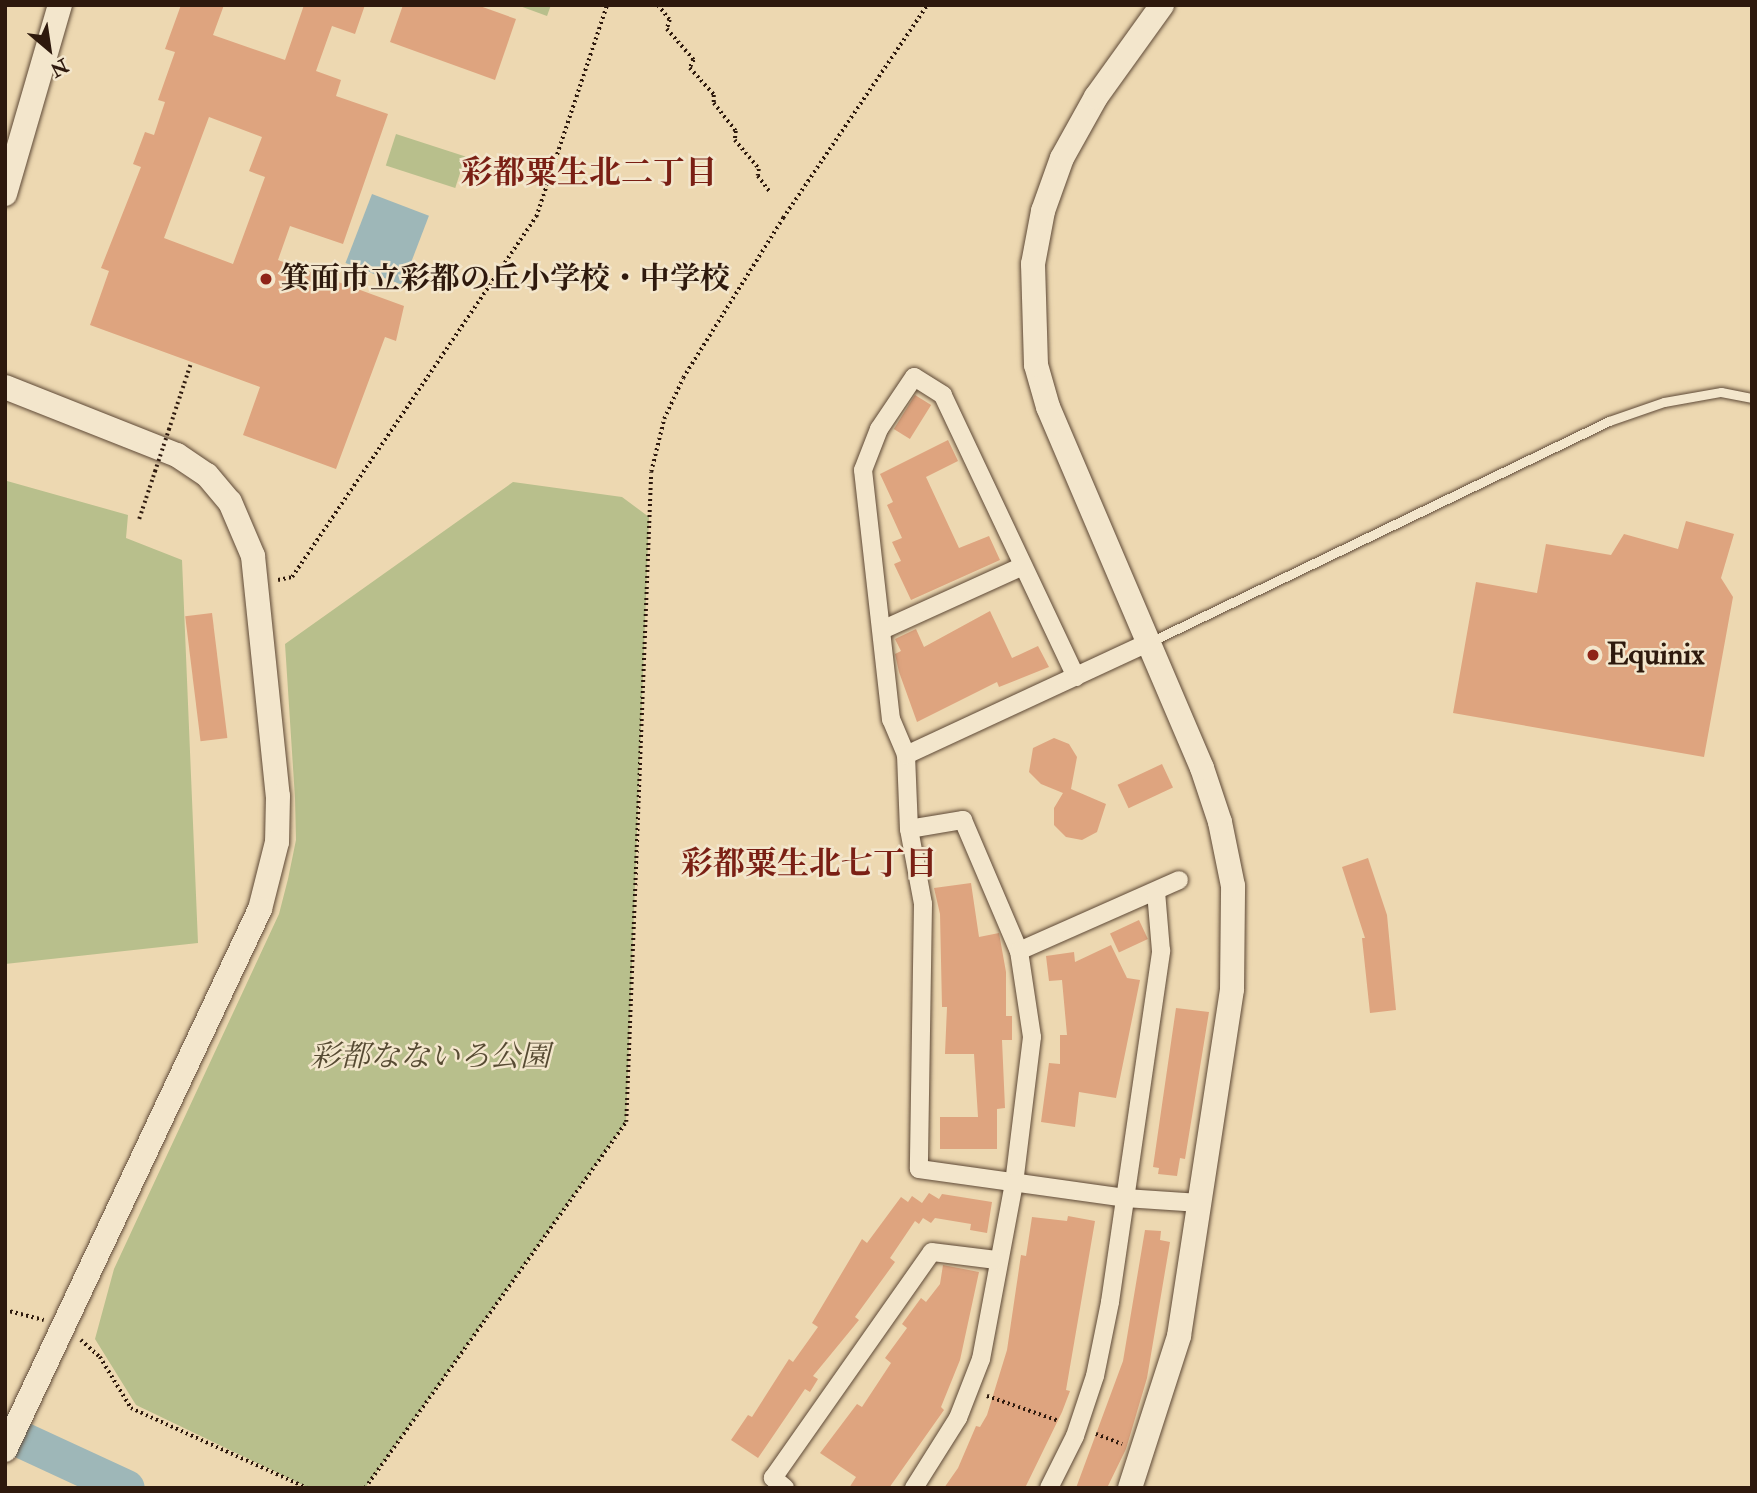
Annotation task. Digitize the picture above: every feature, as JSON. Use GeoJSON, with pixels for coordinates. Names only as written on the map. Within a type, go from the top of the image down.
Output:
{"type":"FeatureCollection","features":[{"type":"Feature","properties":{"kind":"street"},"geometry":{"type":"LineString","coordinates":[[5,194],[60,5]]}},
{"type":"Feature","properties":{"kind":"street"},"geometry":{"type":"LineString","coordinates":[[1130,1488],[1179,1336],[1232,989],[1233,887],[1220,822],[1202,768],[1048,407],[1036,365],[1033,264],[1043,211],[1062,158],[1096,97],[1162,5]]}},
{"type":"Feature","properties":{"kind":"street"},"geometry":{"type":"LineString","coordinates":[[1076,677],[1021,567],[943,395],[914,377],[879,429],[863,470],[891,719],[906,755],[909,828],[923,904],[919,1169],[1125,1198],[1200,1203]]}},
{"type":"Feature","properties":{"kind":"street"},"geometry":{"type":"LineString","coordinates":[[5,387],[177,455],[207,475],[230,502],[253,556],[278,796],[277,842],[260,909],[5,1450]]}},
{"type":"Feature","properties":{"kind":"street"},"geometry":{"type":"LineString","coordinates":[[882,630],[1021,567]]}},
{"type":"Feature","properties":{"kind":"street"},"geometry":{"type":"LineString","coordinates":[[906,755],[1147,643]]}},
{"type":"Feature","properties":{"kind":"street"},"geometry":{"type":"LineString","coordinates":[[909,828],[963,820],[1020,951],[1032,1037],[1014,1183],[996,1260],[981,1359],[958,1418],[914,1488]]}},
{"type":"Feature","properties":{"kind":"street"},"geometry":{"type":"LineString","coordinates":[[1020,951],[1180,880]]}},
{"type":"Feature","properties":{"kind":"street"},"geometry":{"type":"LineString","coordinates":[[1049,1488],[1078,1428],[1095,1376],[1125,1198],[1161,951],[1156,891]]}},
{"type":"Feature","properties":{"kind":"street"},"geometry":{"type":"LineString","coordinates":[[785,1488],[773,1478],[932,1252],[996,1260]]}},
{"type":"Feature","properties":{"kind":"lane"},"geometry":{"type":"LineString","coordinates":[[1147,643],[1609,421],[1664,402],[1721,392],[1752,397]]}},
{"type":"Feature","properties":{"kind":"path"},"geometry":{"type":"LineString","coordinates":[[269,582],[292,577],[536,217],[607,5]]}},
{"type":"Feature","properties":{"kind":"path"},"geometry":{"type":"LineString","coordinates":[[658,5],[670,20],[667,29],[694,60],[690,68],[714,95],[713,103],[736,131],[735,141],[759,169],[758,177],[771,192]]}},
{"type":"Feature","properties":{"kind":"path"},"geometry":{"type":"LineString","coordinates":[[365,1488],[626,1122],[651,472],[664,419],[682,378],[783,218],[927,5]]}},
{"type":"Feature","properties":{"kind":"path"},"geometry":{"type":"LineString","coordinates":[[139,519],[191,363]]}},
{"type":"Feature","properties":{"kind":"path"},"geometry":{"type":"LineString","coordinates":[[5,1310],[60,1333],[100,1357],[131,1408],[307,1488]]}},
{"type":"Feature","properties":{"kind":"path"},"geometry":{"type":"LineString","coordinates":[[969,1390],[1112,1440]]}},
{"type":"Feature","properties":{"kind":"green space"},"geometry":{"type":"Polygon","coordinates":[[[517,5],[551,5],[547,16],[517,5]]]}},
{"type":"Feature","properties":{"kind":"green space"},"geometry":{"type":"Polygon","coordinates":[[[396,134],[465,157],[455,188],[386,165],[396,134]]]}},
{"type":"Feature","properties":{"kind":"green space"},"geometry":{"type":"Polygon","coordinates":[[[7,481],[128,515],[126,538],[182,560],[198,943],[5,964],[7,481]]]}},
{"type":"Feature","properties":{"kind":"green space","name":"彩都なないろ公園"},"geometry":{"type":"Polygon","coordinates":[[[513,482],[622,497],[649,517],[626,1122],[365,1488],[309,1488],[136,1405],[95,1339],[114,1269],[279,914],[296,840],[285,644],[513,482]]]}},
{"type":"Feature","properties":{"kind":"water"},"geometry":{"type":"Polygon","coordinates":[[[372,194],[429,216],[402,285],[345,263],[372,194]]]}},
{"type":"Feature","properties":{"kind":"building"},"geometry":{"type":"Polygon","coordinates":[[[181,5],[224,5],[213,35],[285,60],[304,5],[365,5],[355,34],[332,26],[316,71],[341,80],[336,96],[388,114],[343,244],[290,226],[278,260],[404,306],[396,341],[385,337],[336,469],[243,435],[260,387],[90,325],[109,271],[101,268],[141,167],[133,164],[145,132],[154,135],[165,102],[158,100],[175,52],[165,49],[181,5]],[[209,117],[164,238],[233,264],[265,177],[249,171],[262,137],[209,117]]]}},
{"type":"Feature","properties":{"kind":"building"},"geometry":{"type":"Polygon","coordinates":[[[403,5],[477,5],[516,19],[495,80],[390,42],[403,5]]]}},
{"type":"Feature","properties":{"kind":"building"},"geometry":{"type":"Polygon","coordinates":[[[915,395],[931,405],[910,439],[894,429],[915,395]]]}},
{"type":"Feature","properties":{"kind":"building"},"geometry":{"type":"Polygon","coordinates":[[[948,440],[958,461],[926,477],[959,548],[989,536],[1000,560],[911,600],[894,564],[901,561],[892,542],[902,538],[887,505],[893,502],[880,474],[948,440]]]}},
{"type":"Feature","properties":{"kind":"building","name":"Equinix"},"geometry":{"type":"Polygon","coordinates":[[[1686,521],[1734,534],[1721,578],[1733,597],[1704,757],[1453,713],[1476,582],[1537,593],[1546,544],[1611,555],[1624,534],[1678,549],[1686,521]]]}},
{"type":"Feature","properties":{"kind":"building"},"geometry":{"type":"Polygon","coordinates":[[[990,611],[1012,658],[1038,646],[1049,667],[999,687],[997,682],[917,722],[899,672],[895,654],[901,651],[895,639],[916,629],[924,647],[990,611]]]}},
{"type":"Feature","properties":{"kind":"building"},"geometry":{"type":"Polygon","coordinates":[[[212,613],[227,738],[201,741],[185,616],[212,613]]]}},
{"type":"Feature","properties":{"kind":"building"},"geometry":{"type":"Polygon","coordinates":[[[1054,738],[1069,744],[1077,757],[1071,789],[1106,804],[1097,832],[1082,840],[1066,837],[1054,825],[1054,808],[1063,793],[1041,784],[1029,772],[1033,748],[1054,738]]]}},
{"type":"Feature","properties":{"kind":"building"},"geometry":{"type":"Polygon","coordinates":[[[1162,764],[1173,788],[1129,808],[1118,785],[1162,764]]]}},
{"type":"Feature","properties":{"kind":"building"},"geometry":{"type":"Polygon","coordinates":[[[1368,858],[1387,915],[1396,1010],[1370,1013],[1362,938],[1365,938],[1342,867],[1368,858]]]}},
{"type":"Feature","properties":{"kind":"building"},"geometry":{"type":"Polygon","coordinates":[[[971,883],[979,937],[999,933],[1006,972],[1006,1016],[1012,1016],[1012,1040],[1002,1040],[1005,1108],[997,1109],[997,1149],[940,1149],[940,1117],[978,1117],[974,1054],[945,1054],[947,1007],[942,1007],[940,914],[934,888],[971,883]]]}},
{"type":"Feature","properties":{"kind":"building"},"geometry":{"type":"Polygon","coordinates":[[[1139,920],[1148,939],[1119,953],[1110,934],[1139,920]]]}},
{"type":"Feature","properties":{"kind":"building"},"geometry":{"type":"Polygon","coordinates":[[[1111,945],[1127,978],[1140,980],[1116,1098],[1079,1092],[1075,1127],[1041,1122],[1049,1063],[1060,1064],[1060,1035],[1067,1035],[1062,980],[1049,981],[1046,956],[1074,952],[1075,962],[1111,945]]]}},
{"type":"Feature","properties":{"kind":"building"},"geometry":{"type":"Polygon","coordinates":[[[1176,1008],[1209,1012],[1185,1159],[1180,1158],[1177,1176],[1158,1174],[1159,1168],[1153,1167],[1176,1008]]]}},
{"type":"Feature","properties":{"kind":"building"},"geometry":{"type":"Polygon","coordinates":[[[929,1193],[939,1199],[942,1194],[992,1202],[987,1233],[970,1230],[971,1224],[935,1218],[931,1223],[923,1218],[919,1224],[915,1221],[890,1258],[895,1262],[855,1317],[859,1320],[813,1376],[818,1379],[810,1392],[805,1389],[758,1458],[731,1440],[748,1415],[752,1417],[789,1359],[793,1362],[818,1327],[812,1323],[862,1239],[867,1243],[901,1197],[908,1202],[912,1196],[922,1203],[929,1193]]]}},
{"type":"Feature","properties":{"kind":"building"},"geometry":{"type":"Polygon","coordinates":[[[1068,1216],[1095,1221],[1066,1390],[1070,1391],[1062,1412],[1025,1488],[944,1488],[958,1468],[976,1426],[980,1427],[987,1415],[1007,1350],[1021,1255],[1026,1256],[1032,1217],[1067,1221],[1068,1216]]]}},
{"type":"Feature","properties":{"kind":"building"},"geometry":{"type":"Polygon","coordinates":[[[1145,1230],[1161,1231],[1160,1240],[1170,1242],[1147,1378],[1126,1449],[1107,1488],[1076,1488],[1123,1361],[1145,1230]]]}},
{"type":"Feature","properties":{"kind":"building"},"geometry":{"type":"Polygon","coordinates":[[[943,1265],[979,1272],[960,1360],[941,1407],[944,1410],[889,1488],[849,1488],[856,1477],[820,1453],[857,1404],[862,1407],[891,1363],[885,1358],[907,1328],[902,1324],[921,1298],[926,1302],[940,1284],[943,1265]]]}},
{"type":"Feature","properties":{"kind":"waterway"},"geometry":{"type":"LineString","coordinates":[[5,1432],[126,1488]]}},
{"type":"Feature","properties":{"kind":"place","name":"箕面市立彩都の丘小学校・中学校"},"geometry":{"type":"Point","coordinates":[266,279]}},
{"type":"Feature","properties":{"kind":"place","name":"Equinix"},"geometry":{"type":"Point","coordinates":[1593,655]}},
{"type":"Feature","properties":{"kind":"district","name":"彩都粟生北二丁目"},"geometry":{"type":"Point","coordinates":[589,173]}},
{"type":"Feature","properties":{"kind":"district","name":"彩都粟生北七丁目"},"geometry":{"type":"Point","coordinates":[809,864]}}]}
